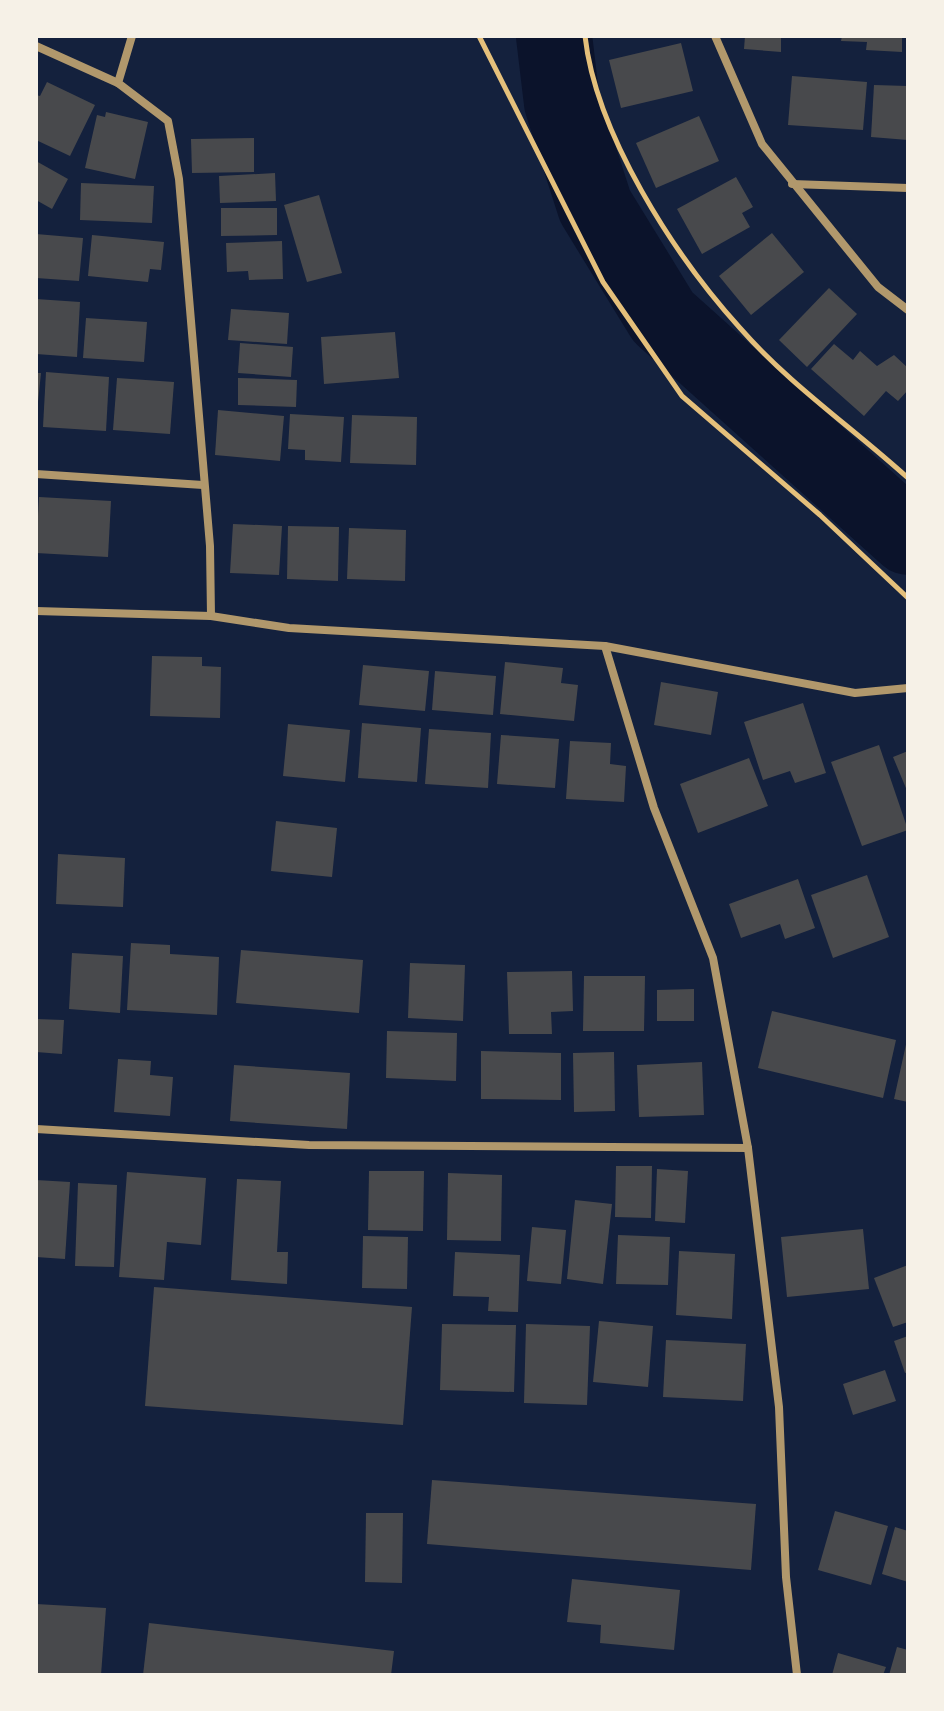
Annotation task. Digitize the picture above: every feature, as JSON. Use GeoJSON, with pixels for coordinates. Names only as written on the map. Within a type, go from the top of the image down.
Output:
{"type":"FeatureCollection","features":[{"type":"Feature","properties":{"kind":"street"},"geometry":{"type":"LineString","coordinates":[[118,83],[132,36]]}},
{"type":"Feature","properties":{"kind":"street"},"geometry":{"type":"LineString","coordinates":[[715,36],[762,144],[878,287],[908,310]]}},
{"type":"Feature","properties":{"kind":"street"},"geometry":{"type":"LineString","coordinates":[[36,46],[118,83],[168,121],[179,179],[210,546],[211,616]]}},
{"type":"Feature","properties":{"kind":"street"},"geometry":{"type":"LineString","coordinates":[[792,184],[908,188]]}},
{"type":"Feature","properties":{"kind":"street"},"geometry":{"type":"LineString","coordinates":[[36,474],[203,485]]}},
{"type":"Feature","properties":{"kind":"street"},"geometry":{"type":"LineString","coordinates":[[36,611],[211,616],[289,628],[605,646],[855,693],[908,688]]}},
{"type":"Feature","properties":{"kind":"street"},"geometry":{"type":"LineString","coordinates":[[605,646],[654,808],[713,958],[748,1148],[779,1407],[786,1577],[797,1675]]}},
{"type":"Feature","properties":{"kind":"street"},"geometry":{"type":"LineString","coordinates":[[36,1129],[309,1145],[748,1148]]}},
{"type":"Feature","properties":{"kind":"path"},"geometry":{"type":"LineString","coordinates":[[479,36],[603,282],[682,396],[820,515],[908,598]]}},
{"type":"Feature","properties":{"kind":"path"},"geometry":{"type":"LineString","coordinates":[[585,36],[589,71],[618,147],[680,252],[740,329],[908,478]]}},
{"type":"Feature","properties":{"kind":"building"},"geometry":{"type":"Polygon","coordinates":[[[745,36],[781,36],[781,52],[744,49],[745,36]]]}},
{"type":"Feature","properties":{"kind":"building"},"geometry":{"type":"Polygon","coordinates":[[[842,36],[902,36],[902,52],[866,50],[867,42],[841,41],[842,36]]]}},
{"type":"Feature","properties":{"kind":"building"},"geometry":{"type":"Polygon","coordinates":[[[681,43],[693,91],[621,108],[609,60],[681,43]]]}},
{"type":"Feature","properties":{"kind":"building"},"geometry":{"type":"Polygon","coordinates":[[[792,76],[867,82],[863,130],[788,125],[792,76]]]}},
{"type":"Feature","properties":{"kind":"building"},"geometry":{"type":"Polygon","coordinates":[[[47,82],[95,105],[70,156],[36,140],[36,95],[40,96],[47,82]]]}},
{"type":"Feature","properties":{"kind":"building"},"geometry":{"type":"Polygon","coordinates":[[[874,85],[908,86],[908,140],[871,137],[874,85]]]}},
{"type":"Feature","properties":{"kind":"building"},"geometry":{"type":"Polygon","coordinates":[[[106,112],[148,122],[135,179],[85,168],[97,115],[105,117],[106,112]]]}},
{"type":"Feature","properties":{"kind":"building"},"geometry":{"type":"Polygon","coordinates":[[[699,116],[719,161],[656,188],[636,143],[699,116]]]}},
{"type":"Feature","properties":{"kind":"building"},"geometry":{"type":"Polygon","coordinates":[[[254,138],[254,172],[192,173],[191,139],[254,138]]]}},
{"type":"Feature","properties":{"kind":"building"},"geometry":{"type":"Polygon","coordinates":[[[36,161],[68,179],[52,209],[36,200],[36,161]]]}},
{"type":"Feature","properties":{"kind":"building"},"geometry":{"type":"Polygon","coordinates":[[[275,173],[276,201],[220,203],[219,176],[275,173]]]}},
{"type":"Feature","properties":{"kind":"building"},"geometry":{"type":"Polygon","coordinates":[[[736,177],[753,207],[742,213],[750,227],[702,254],[677,209],[736,177]]]}},
{"type":"Feature","properties":{"kind":"building"},"geometry":{"type":"Polygon","coordinates":[[[81,183],[154,186],[152,223],[80,220],[81,183]]]}},
{"type":"Feature","properties":{"kind":"building"},"geometry":{"type":"Polygon","coordinates":[[[319,195],[342,273],[307,282],[284,205],[319,195]]]}},
{"type":"Feature","properties":{"kind":"building"},"geometry":{"type":"Polygon","coordinates":[[[221,208],[277,208],[277,235],[221,236],[221,208]]]}},
{"type":"Feature","properties":{"kind":"building"},"geometry":{"type":"Polygon","coordinates":[[[772,233],[804,272],[751,315],[719,276],[772,233]]]}},
{"type":"Feature","properties":{"kind":"building"},"geometry":{"type":"Polygon","coordinates":[[[36,234],[83,238],[79,281],[36,278],[36,234]]]}},
{"type":"Feature","properties":{"kind":"building"},"geometry":{"type":"Polygon","coordinates":[[[92,235],[164,242],[161,270],[150,269],[148,282],[88,276],[92,235]]]}},
{"type":"Feature","properties":{"kind":"building"},"geometry":{"type":"Polygon","coordinates":[[[282,241],[283,279],[249,280],[248,271],[227,272],[226,243],[282,241]]]}},
{"type":"Feature","properties":{"kind":"building"},"geometry":{"type":"Polygon","coordinates":[[[829,288],[857,314],[807,367],[779,340],[829,288]]]}},
{"type":"Feature","properties":{"kind":"building"},"geometry":{"type":"Polygon","coordinates":[[[36,299],[80,302],[77,357],[36,354],[36,299]]]}},
{"type":"Feature","properties":{"kind":"building"},"geometry":{"type":"Polygon","coordinates":[[[231,309],[289,313],[287,344],[228,340],[231,309]]]}},
{"type":"Feature","properties":{"kind":"building"},"geometry":{"type":"Polygon","coordinates":[[[86,318],[147,322],[144,362],[83,358],[86,318]]]}},
{"type":"Feature","properties":{"kind":"building"},"geometry":{"type":"Polygon","coordinates":[[[395,332],[399,378],[324,384],[321,337],[395,332]]]}},
{"type":"Feature","properties":{"kind":"building"},"geometry":{"type":"Polygon","coordinates":[[[240,343],[293,347],[291,377],[238,373],[240,343]]]}},
{"type":"Feature","properties":{"kind":"building"},"geometry":{"type":"Polygon","coordinates":[[[834,344],[853,360],[860,351],[877,366],[894,355],[908,368],[908,390],[898,401],[886,391],[864,416],[811,369],[834,344]]]}},
{"type":"Feature","properties":{"kind":"building"},"geometry":{"type":"Polygon","coordinates":[[[46,372],[109,377],[106,431],[43,427],[46,372]]]}},
{"type":"Feature","properties":{"kind":"building"},"geometry":{"type":"Polygon","coordinates":[[[36,373],[41,373],[38,402],[36,401],[36,373]]]}},
{"type":"Feature","properties":{"kind":"building"},"geometry":{"type":"Polygon","coordinates":[[[117,378],[174,382],[170,434],[113,430],[117,378]]]}},
{"type":"Feature","properties":{"kind":"building"},"geometry":{"type":"Polygon","coordinates":[[[238,378],[297,380],[296,407],[238,405],[238,378]]]}},
{"type":"Feature","properties":{"kind":"building"},"geometry":{"type":"Polygon","coordinates":[[[218,410],[284,416],[280,461],[215,455],[218,410]]]}},
{"type":"Feature","properties":{"kind":"building"},"geometry":{"type":"Polygon","coordinates":[[[290,414],[344,417],[341,462],[305,460],[305,450],[288,449],[290,414]]]}},
{"type":"Feature","properties":{"kind":"building"},"geometry":{"type":"Polygon","coordinates":[[[352,415],[417,417],[416,465],[350,463],[352,415]]]}},
{"type":"Feature","properties":{"kind":"building"},"geometry":{"type":"Polygon","coordinates":[[[39,497],[111,501],[108,557],[36,553],[39,497]]]}},
{"type":"Feature","properties":{"kind":"building"},"geometry":{"type":"Polygon","coordinates":[[[233,524],[282,526],[279,575],[230,573],[233,524]]]}},
{"type":"Feature","properties":{"kind":"building"},"geometry":{"type":"Polygon","coordinates":[[[288,526],[339,527],[338,581],[287,579],[288,526]]]}},
{"type":"Feature","properties":{"kind":"building"},"geometry":{"type":"Polygon","coordinates":[[[349,528],[406,530],[405,581],[347,579],[349,528]]]}},
{"type":"Feature","properties":{"kind":"building"},"geometry":{"type":"Polygon","coordinates":[[[152,656],[202,657],[202,666],[221,667],[220,718],[150,716],[152,656]]]}},
{"type":"Feature","properties":{"kind":"building"},"geometry":{"type":"Polygon","coordinates":[[[505,662],[563,668],[561,683],[578,685],[574,721],[500,714],[505,662]]]}},
{"type":"Feature","properties":{"kind":"building"},"geometry":{"type":"Polygon","coordinates":[[[363,665],[429,671],[425,711],[359,705],[363,665]]]}},
{"type":"Feature","properties":{"kind":"building"},"geometry":{"type":"Polygon","coordinates":[[[435,671],[496,676],[493,715],[432,710],[435,671]]]}},
{"type":"Feature","properties":{"kind":"building"},"geometry":{"type":"Polygon","coordinates":[[[661,682],[718,692],[711,735],[654,725],[661,682]]]}},
{"type":"Feature","properties":{"kind":"building"},"geometry":{"type":"Polygon","coordinates":[[[803,703],[826,773],[795,783],[790,771],[763,780],[744,722],[803,703]]]}},
{"type":"Feature","properties":{"kind":"building"},"geometry":{"type":"Polygon","coordinates":[[[362,723],[421,728],[417,782],[358,778],[362,723]]]}},
{"type":"Feature","properties":{"kind":"building"},"geometry":{"type":"Polygon","coordinates":[[[288,724],[350,730],[345,782],[283,776],[288,724]]]}},
{"type":"Feature","properties":{"kind":"building"},"geometry":{"type":"Polygon","coordinates":[[[429,729],[491,733],[488,788],[425,784],[429,729]]]}},
{"type":"Feature","properties":{"kind":"building"},"geometry":{"type":"Polygon","coordinates":[[[501,735],[559,739],[555,788],[497,784],[501,735]]]}},
{"type":"Feature","properties":{"kind":"building"},"geometry":{"type":"Polygon","coordinates":[[[570,741],[611,743],[610,764],[626,766],[624,802],[566,799],[570,741]]]}},
{"type":"Feature","properties":{"kind":"building"},"geometry":{"type":"Polygon","coordinates":[[[879,745],[908,830],[862,846],[831,762],[879,745]]]}},
{"type":"Feature","properties":{"kind":"building"},"geometry":{"type":"Polygon","coordinates":[[[908,751],[908,793],[893,757],[908,751]]]}},
{"type":"Feature","properties":{"kind":"building"},"geometry":{"type":"Polygon","coordinates":[[[749,758],[768,806],[698,833],[680,784],[749,758]]]}},
{"type":"Feature","properties":{"kind":"building"},"geometry":{"type":"Polygon","coordinates":[[[276,821],[337,828],[332,877],[271,871],[276,821]]]}},
{"type":"Feature","properties":{"kind":"building"},"geometry":{"type":"Polygon","coordinates":[[[58,854],[125,858],[123,907],[56,904],[58,854]]]}},
{"type":"Feature","properties":{"kind":"building"},"geometry":{"type":"Polygon","coordinates":[[[867,875],[889,937],[833,958],[811,895],[867,875]]]}},
{"type":"Feature","properties":{"kind":"building"},"geometry":{"type":"Polygon","coordinates":[[[798,879],[815,928],[785,939],[780,924],[741,938],[729,904],[798,879]]]}},
{"type":"Feature","properties":{"kind":"building"},"geometry":{"type":"Polygon","coordinates":[[[131,943],[170,945],[170,954],[219,957],[217,1015],[127,1010],[131,943]]]}},
{"type":"Feature","properties":{"kind":"building"},"geometry":{"type":"Polygon","coordinates":[[[241,950],[363,960],[359,1013],[236,1003],[241,950]]]}},
{"type":"Feature","properties":{"kind":"building"},"geometry":{"type":"Polygon","coordinates":[[[72,953],[123,956],[120,1013],[69,1009],[72,953]]]}},
{"type":"Feature","properties":{"kind":"building"},"geometry":{"type":"Polygon","coordinates":[[[410,963],[465,965],[463,1021],[408,1018],[410,963]]]}},
{"type":"Feature","properties":{"kind":"building"},"geometry":{"type":"Polygon","coordinates":[[[572,971],[573,1011],[551,1012],[552,1034],[509,1034],[507,972],[572,971]]]}},
{"type":"Feature","properties":{"kind":"building"},"geometry":{"type":"Polygon","coordinates":[[[584,976],[645,976],[644,1031],[583,1031],[584,976]]]}},
{"type":"Feature","properties":{"kind":"building"},"geometry":{"type":"Polygon","coordinates":[[[694,989],[694,1021],[657,1021],[657,990],[694,989]]]}},
{"type":"Feature","properties":{"kind":"building"},"geometry":{"type":"Polygon","coordinates":[[[772,1011],[896,1040],[883,1098],[758,1068],[772,1011]]]}},
{"type":"Feature","properties":{"kind":"building"},"geometry":{"type":"Polygon","coordinates":[[[36,1019],[64,1020],[62,1054],[36,1052],[36,1019]]]}},
{"type":"Feature","properties":{"kind":"building"},"geometry":{"type":"Polygon","coordinates":[[[387,1031],[457,1033],[456,1081],[386,1078],[387,1031]]]}},
{"type":"Feature","properties":{"kind":"building"},"geometry":{"type":"Polygon","coordinates":[[[908,1040],[908,1102],[894,1099],[908,1040]]]}},
{"type":"Feature","properties":{"kind":"building"},"geometry":{"type":"Polygon","coordinates":[[[481,1051],[561,1053],[561,1100],[481,1099],[481,1051]]]}},
{"type":"Feature","properties":{"kind":"building"},"geometry":{"type":"Polygon","coordinates":[[[614,1052],[615,1111],[574,1112],[573,1053],[614,1052]]]}},
{"type":"Feature","properties":{"kind":"building"},"geometry":{"type":"Polygon","coordinates":[[[118,1059],[151,1061],[150,1075],[173,1077],[170,1116],[114,1112],[118,1059]]]}},
{"type":"Feature","properties":{"kind":"building"},"geometry":{"type":"Polygon","coordinates":[[[702,1062],[704,1115],[639,1117],[637,1065],[702,1062]]]}},
{"type":"Feature","properties":{"kind":"building"},"geometry":{"type":"Polygon","coordinates":[[[234,1065],[350,1073],[347,1129],[230,1121],[234,1065]]]}},
{"type":"Feature","properties":{"kind":"building"},"geometry":{"type":"Polygon","coordinates":[[[616,1166],[652,1166],[651,1218],[615,1217],[616,1166]]]}},
{"type":"Feature","properties":{"kind":"building"},"geometry":{"type":"Polygon","coordinates":[[[657,1169],[688,1171],[685,1223],[655,1221],[657,1169]]]}},
{"type":"Feature","properties":{"kind":"building"},"geometry":{"type":"Polygon","coordinates":[[[369,1171],[424,1171],[423,1231],[368,1230],[369,1171]]]}},
{"type":"Feature","properties":{"kind":"building"},"geometry":{"type":"Polygon","coordinates":[[[127,1172],[206,1178],[201,1245],[167,1242],[164,1280],[119,1277],[127,1172]]]}},
{"type":"Feature","properties":{"kind":"building"},"geometry":{"type":"Polygon","coordinates":[[[448,1173],[502,1175],[501,1241],[447,1240],[448,1173]]]}},
{"type":"Feature","properties":{"kind":"building"},"geometry":{"type":"Polygon","coordinates":[[[237,1179],[281,1181],[277,1252],[288,1252],[287,1284],[231,1280],[237,1179]]]}},
{"type":"Feature","properties":{"kind":"building"},"geometry":{"type":"Polygon","coordinates":[[[36,1180],[70,1182],[65,1259],[36,1257],[36,1180]]]}},
{"type":"Feature","properties":{"kind":"building"},"geometry":{"type":"Polygon","coordinates":[[[78,1183],[117,1185],[114,1267],[75,1266],[78,1183]]]}},
{"type":"Feature","properties":{"kind":"building"},"geometry":{"type":"Polygon","coordinates":[[[575,1200],[612,1204],[603,1284],[567,1279],[575,1200]]]}},
{"type":"Feature","properties":{"kind":"building"},"geometry":{"type":"Polygon","coordinates":[[[532,1227],[566,1230],[561,1284],[527,1281],[532,1227]]]}},
{"type":"Feature","properties":{"kind":"building"},"geometry":{"type":"Polygon","coordinates":[[[863,1229],[869,1289],[787,1297],[781,1237],[863,1229]]]}},
{"type":"Feature","properties":{"kind":"building"},"geometry":{"type":"Polygon","coordinates":[[[618,1235],[670,1237],[668,1285],[616,1284],[618,1235]]]}},
{"type":"Feature","properties":{"kind":"building"},"geometry":{"type":"Polygon","coordinates":[[[363,1236],[408,1237],[407,1289],[362,1288],[363,1236]]]}},
{"type":"Feature","properties":{"kind":"building"},"geometry":{"type":"Polygon","coordinates":[[[679,1251],[735,1254],[732,1319],[676,1315],[679,1251]]]}},
{"type":"Feature","properties":{"kind":"building"},"geometry":{"type":"Polygon","coordinates":[[[455,1252],[520,1255],[518,1312],[488,1311],[489,1297],[453,1296],[455,1252]]]}},
{"type":"Feature","properties":{"kind":"building"},"geometry":{"type":"Polygon","coordinates":[[[908,1265],[908,1322],[893,1327],[874,1278],[908,1265]]]}},
{"type":"Feature","properties":{"kind":"building"},"geometry":{"type":"Polygon","coordinates":[[[154,1287],[412,1307],[403,1425],[145,1406],[154,1287]]]}},
{"type":"Feature","properties":{"kind":"building"},"geometry":{"type":"Polygon","coordinates":[[[599,1321],[653,1326],[648,1387],[593,1382],[599,1321]]]}},
{"type":"Feature","properties":{"kind":"building"},"geometry":{"type":"Polygon","coordinates":[[[442,1324],[516,1325],[514,1392],[440,1390],[442,1324]]]}},
{"type":"Feature","properties":{"kind":"building"},"geometry":{"type":"Polygon","coordinates":[[[526,1324],[590,1326],[587,1405],[524,1403],[526,1324]]]}},
{"type":"Feature","properties":{"kind":"building"},"geometry":{"type":"Polygon","coordinates":[[[908,1336],[908,1372],[905,1373],[894,1341],[908,1336]]]}},
{"type":"Feature","properties":{"kind":"building"},"geometry":{"type":"Polygon","coordinates":[[[666,1340],[746,1344],[743,1401],[663,1397],[666,1340]]]}},
{"type":"Feature","properties":{"kind":"building"},"geometry":{"type":"Polygon","coordinates":[[[885,1370],[896,1401],[853,1415],[843,1384],[885,1370]]]}},
{"type":"Feature","properties":{"kind":"building"},"geometry":{"type":"Polygon","coordinates":[[[432,1480],[756,1504],[751,1570],[427,1544],[432,1480]]]}},
{"type":"Feature","properties":{"kind":"building"},"geometry":{"type":"Polygon","coordinates":[[[835,1511],[888,1526],[871,1585],[818,1570],[835,1511]]]}},
{"type":"Feature","properties":{"kind":"building"},"geometry":{"type":"Polygon","coordinates":[[[366,1513],[403,1513],[402,1583],[365,1582],[366,1513]]]}},
{"type":"Feature","properties":{"kind":"building"},"geometry":{"type":"Polygon","coordinates":[[[895,1527],[908,1531],[908,1582],[882,1574],[895,1527]]]}},
{"type":"Feature","properties":{"kind":"building"},"geometry":{"type":"Polygon","coordinates":[[[572,1579],[680,1590],[674,1650],[600,1643],[601,1625],[567,1622],[572,1579]]]}},
{"type":"Feature","properties":{"kind":"building"},"geometry":{"type":"Polygon","coordinates":[[[36,1604],[106,1608],[101,1675],[36,1675],[36,1604]]]}},
{"type":"Feature","properties":{"kind":"building"},"geometry":{"type":"Polygon","coordinates":[[[149,1623],[394,1651],[391,1675],[143,1675],[149,1623]]]}},
{"type":"Feature","properties":{"kind":"building"},"geometry":{"type":"Polygon","coordinates":[[[897,1647],[908,1650],[908,1675],[889,1675],[897,1647]]]}},
{"type":"Feature","properties":{"kind":"building"},"geometry":{"type":"Polygon","coordinates":[[[838,1653],[886,1667],[883,1675],[832,1675],[838,1653]]]}},
{"type":"Feature","properties":{"kind":"waterway"},"geometry":{"type":"LineString","coordinates":[[554,36],[562,103],[595,206],[663,317],[908,537]]}}]}
